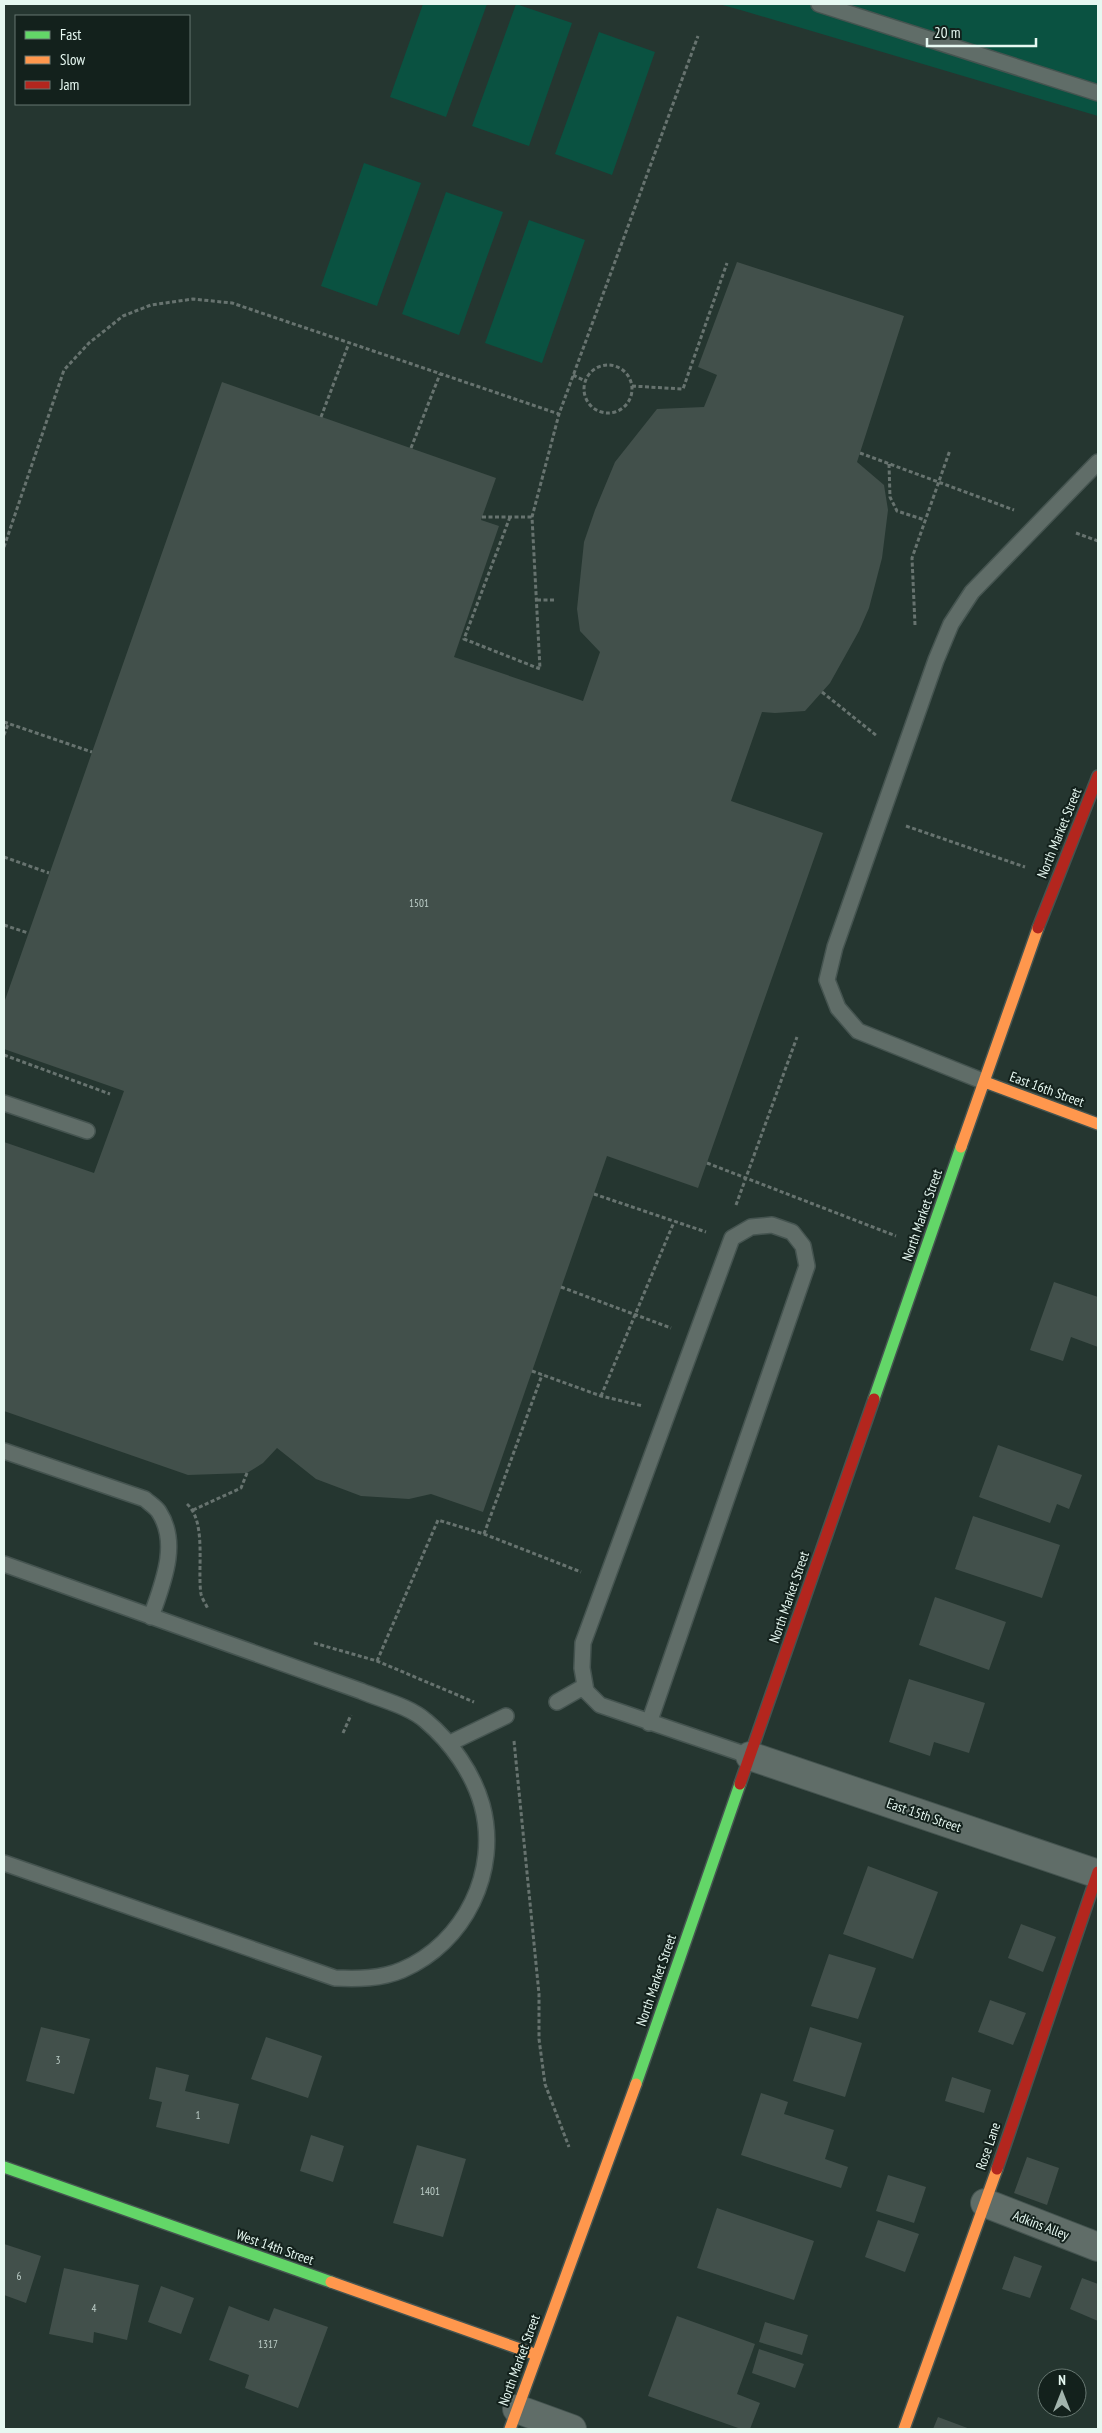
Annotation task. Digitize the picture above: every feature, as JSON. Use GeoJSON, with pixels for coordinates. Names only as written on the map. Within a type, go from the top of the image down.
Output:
{"type":"FeatureCollection","features":[{"type":"Feature","properties":{"kind":"main road","name":"North Market Street"},"geometry":{"type":"LineString","coordinates":[[514,2419],[644,2062],[1059,871],[1098,776]]}},
{"type":"Feature","properties":{"kind":"main road","name":"East 16th Street"},"geometry":{"type":"LineString","coordinates":[[985,1082],[1098,1124]]}},
{"type":"Feature","properties":{"kind":"main road","name":"Rose Lane"},"geometry":{"type":"LineString","coordinates":[[904,2429],[985,2203],[1098,1873]]}},
{"type":"Feature","properties":{"kind":"main road","name":"West 14th Street"},"geometry":{"type":"LineString","coordinates":[[4,2167],[537,2355]]}},
{"type":"Feature","properties":{"kind":"street","name":"East 15th Street"},"geometry":{"type":"LineString","coordinates":[[750,1756],[1098,1873]]}},
{"type":"Feature","properties":{"kind":"street","name":"Adkins Alley"},"geometry":{"type":"LineString","coordinates":[[985,2203],[1098,2247]]}},
{"type":"Feature","properties":{"kind":"street"},"geometry":{"type":"LineString","coordinates":[[514,2419],[572,2429]]}},
{"type":"Feature","properties":{"kind":"lane"},"geometry":{"type":"LineString","coordinates":[[819,4],[1098,93]]}},
{"type":"Feature","properties":{"kind":"lane"},"geometry":{"type":"LineString","coordinates":[[985,1082],[858,1031],[838,1008],[827,980],[835,947],[951,624],[972,592],[1098,462]]}},
{"type":"Feature","properties":{"kind":"lane"},"geometry":{"type":"LineString","coordinates":[[4,1103],[86,1131]]}},
{"type":"Feature","properties":{"kind":"lane"},"geometry":{"type":"LineString","coordinates":[[649,1723],[807,1266],[803,1246],[792,1232],[772,1225],[751,1227],[732,1238],[584,1643],[582,1668],[586,1692],[600,1705],[649,1723],[750,1756]]}},
{"type":"Feature","properties":{"kind":"lane"},"geometry":{"type":"LineString","coordinates":[[4,1451],[145,1499],[159,1511],[167,1530],[168,1554],[166,1573],[151,1617]]}},
{"type":"Feature","properties":{"kind":"lane"},"geometry":{"type":"LineString","coordinates":[[4,1564],[404,1708],[424,1719],[450,1744],[470,1776],[482,1804],[488,1837],[485,1869],[475,1899],[458,1929],[432,1952],[401,1970],[366,1979],[335,1978],[4,1863]]}},
{"type":"Feature","properties":{"kind":"lane"},"geometry":{"type":"LineString","coordinates":[[557,1702],[585,1686]]}},
{"type":"Feature","properties":{"kind":"lane"},"geometry":{"type":"LineString","coordinates":[[450,1744],[506,1716]]}},
{"type":"Feature","properties":{"kind":"path"},"geometry":{"type":"LineString","coordinates":[[510,517],[464,639],[540,669],[532,517],[559,414],[698,36]]}},
{"type":"Feature","properties":{"kind":"path"},"geometry":{"type":"LineString","coordinates":[[632,386],[682,389],[727,263]]}},
{"type":"Feature","properties":{"kind":"path"},"geometry":{"type":"LineString","coordinates":[[4,547],[64,370],[89,343],[123,316],[151,305],[193,299],[232,303],[559,414]]}},
{"type":"Feature","properties":{"kind":"path"},"geometry":{"type":"LineString","coordinates":[[321,417],[349,342]]}},
{"type":"Feature","properties":{"kind":"path"},"geometry":{"type":"LineString","coordinates":[[610,365],[625,372],[632,386],[628,402],[623,408],[609,413],[601,412],[589,404],[585,396],[585,381],[594,369],[610,365]]}},
{"type":"Feature","properties":{"kind":"path"},"geometry":{"type":"LineString","coordinates":[[411,448],[440,374]]}},
{"type":"Feature","properties":{"kind":"path"},"geometry":{"type":"LineString","coordinates":[[573,375],[585,381]]}},
{"type":"Feature","properties":{"kind":"path"},"geometry":{"type":"LineString","coordinates":[[915,624],[912,558],[950,450]]}},
{"type":"Feature","properties":{"kind":"path"},"geometry":{"type":"LineString","coordinates":[[860,453],[1018,511]]}},
{"type":"Feature","properties":{"kind":"path"},"geometry":{"type":"LineString","coordinates":[[888,464],[890,497],[897,511],[925,520]]}},
{"type":"Feature","properties":{"kind":"path"},"geometry":{"type":"LineString","coordinates":[[482,517],[532,517]]}},
{"type":"Feature","properties":{"kind":"path"},"geometry":{"type":"LineString","coordinates":[[1076,532],[1098,541]]}},
{"type":"Feature","properties":{"kind":"path"},"geometry":{"type":"LineString","coordinates":[[537,600],[555,600]]}},
{"type":"Feature","properties":{"kind":"path"},"geometry":{"type":"LineString","coordinates":[[822,692],[877,736]]}},
{"type":"Feature","properties":{"kind":"path"},"geometry":{"type":"LineString","coordinates":[[4,735],[6,723],[92,752]]}},
{"type":"Feature","properties":{"kind":"path"},"geometry":{"type":"LineString","coordinates":[[903,825],[1034,870]]}},
{"type":"Feature","properties":{"kind":"path"},"geometry":{"type":"LineString","coordinates":[[4,857],[50,873]]}},
{"type":"Feature","properties":{"kind":"path"},"geometry":{"type":"LineString","coordinates":[[4,925],[28,933]]}},
{"type":"Feature","properties":{"kind":"path"},"geometry":{"type":"LineString","coordinates":[[735,1207],[744,1178],[798,1037]]}},
{"type":"Feature","properties":{"kind":"path"},"geometry":{"type":"LineString","coordinates":[[4,1055],[110,1094]]}},
{"type":"Feature","properties":{"kind":"path"},"geometry":{"type":"LineString","coordinates":[[707,1162],[901,1238]]}},
{"type":"Feature","properties":{"kind":"path"},"geometry":{"type":"LineString","coordinates":[[594,1194],[709,1233]]}},
{"type":"Feature","properties":{"kind":"path"},"geometry":{"type":"LineString","coordinates":[[601,1396],[674,1222]]}},
{"type":"Feature","properties":{"kind":"path"},"geometry":{"type":"LineString","coordinates":[[561,1287],[674,1330]]}},
{"type":"Feature","properties":{"kind":"path"},"geometry":{"type":"LineString","coordinates":[[532,1371],[601,1396],[646,1407]]}},
{"type":"Feature","properties":{"kind":"path"},"geometry":{"type":"LineString","coordinates":[[484,1534],[542,1375]]}},
{"type":"Feature","properties":{"kind":"path"},"geometry":{"type":"LineString","coordinates":[[193,1510],[241,1488],[248,1473]]}},
{"type":"Feature","properties":{"kind":"path"},"geometry":{"type":"LineString","coordinates":[[569,2147],[545,2084],[539,2039],[539,1994],[516,1747],[506,1716],[377,1661],[438,1520],[484,1534],[586,1574]]}},
{"type":"Feature","properties":{"kind":"green space"},"geometry":{"type":"Polygon","coordinates":[[[423,4],[487,4],[446,117],[390,97],[423,4]]]}},
{"type":"Feature","properties":{"kind":"green space"},"geometry":{"type":"Polygon","coordinates":[[[516,4],[572,23],[529,146],[472,126],[516,4]]]}},
{"type":"Feature","properties":{"kind":"green space"},"geometry":{"type":"Polygon","coordinates":[[[719,4],[1098,4],[1098,116],[744,11],[719,4]]]}},
{"type":"Feature","properties":{"kind":"green space"},"geometry":{"type":"Polygon","coordinates":[[[599,32],[655,52],[612,175],[555,154],[599,32]]]}},
{"type":"Feature","properties":{"kind":"green space"},"geometry":{"type":"Polygon","coordinates":[[[364,163],[421,183],[377,306],[321,286],[364,163]]]}},
{"type":"Feature","properties":{"kind":"green space"},"geometry":{"type":"Polygon","coordinates":[[[446,192],[503,212],[459,335],[402,314],[446,192]]]}},
{"type":"Feature","properties":{"kind":"green space"},"geometry":{"type":"Polygon","coordinates":[[[529,220],[585,240],[542,363],[485,343],[529,220]]]}},
{"type":"Feature","properties":{"kind":"building"},"geometry":{"type":"Polygon","coordinates":[[[737,262],[904,316],[857,462],[884,485],[888,510],[882,558],[869,608],[859,631],[830,683],[805,711],[762,712],[731,801],[823,833],[698,1188],[607,1156],[483,1512],[431,1494],[409,1499],[361,1496],[316,1479],[277,1448],[263,1463],[247,1473],[188,1475],[4,1411],[4,1142],[94,1173],[124,1091],[4,1049],[4,1003],[222,382],[496,478],[481,520],[499,526],[454,657],[583,701],[600,652],[580,631],[577,609],[584,542],[595,510],[615,462],[657,409],[704,407],[717,375],[698,367],[737,262]]]}},
{"type":"Feature","properties":{"kind":"building"},"geometry":{"type":"Polygon","coordinates":[[[1054,1282],[1098,1297],[1098,1347],[1071,1337],[1063,1361],[1030,1350],[1054,1282]]]}},
{"type":"Feature","properties":{"kind":"building"},"geometry":{"type":"Polygon","coordinates":[[[998,1445],[1082,1475],[1069,1509],[1057,1504],[1050,1523],[979,1497],[998,1445]]]}},
{"type":"Feature","properties":{"kind":"building"},"geometry":{"type":"Polygon","coordinates":[[[973,1516],[1060,1545],[1042,1598],[955,1569],[973,1516]]]}},
{"type":"Feature","properties":{"kind":"building"},"geometry":{"type":"Polygon","coordinates":[[[935,1597],[1006,1622],[989,1670],[919,1645],[935,1597]]]}},
{"type":"Feature","properties":{"kind":"building"},"geometry":{"type":"Polygon","coordinates":[[[909,1679],[985,1703],[969,1753],[934,1742],[930,1756],[889,1742],[909,1679]]]}},
{"type":"Feature","properties":{"kind":"building"},"geometry":{"type":"Polygon","coordinates":[[[868,1866],[938,1892],[913,1959],[843,1934],[868,1866]]]}},
{"type":"Feature","properties":{"kind":"building"},"geometry":{"type":"Polygon","coordinates":[[[1021,1924],[1056,1937],[1043,1972],[1008,1958],[1021,1924]]]}},
{"type":"Feature","properties":{"kind":"building"},"geometry":{"type":"Polygon","coordinates":[[[829,1954],[876,1968],[858,2019],[811,2006],[829,1954]]]}},
{"type":"Feature","properties":{"kind":"building"},"geometry":{"type":"Polygon","coordinates":[[[990,2000],[1026,2013],[1013,2045],[978,2032],[990,2000]]]}},
{"type":"Feature","properties":{"kind":"building"},"geometry":{"type":"Polygon","coordinates":[[[41,2027],[90,2039],[74,2094],[26,2081],[41,2027]]]}},
{"type":"Feature","properties":{"kind":"building"},"geometry":{"type":"Polygon","coordinates":[[[810,2027],[862,2043],[845,2097],[793,2081],[810,2027]]]}},
{"type":"Feature","properties":{"kind":"building"},"geometry":{"type":"Polygon","coordinates":[[[266,2037],[322,2056],[308,2098],[251,2079],[266,2037]]]}},
{"type":"Feature","properties":{"kind":"building"},"geometry":{"type":"Polygon","coordinates":[[[156,2067],[189,2075],[185,2091],[239,2104],[229,2144],[156,2127],[162,2102],[149,2099],[156,2067]]]}},
{"type":"Feature","properties":{"kind":"building"},"geometry":{"type":"Polygon","coordinates":[[[952,2077],[991,2090],[984,2113],[945,2101],[952,2077]]]}},
{"type":"Feature","properties":{"kind":"building"},"geometry":{"type":"Polygon","coordinates":[[[761,2093],[788,2102],[784,2114],[834,2130],[825,2159],[848,2167],[841,2188],[741,2155],[761,2093]]]}},
{"type":"Feature","properties":{"kind":"building"},"geometry":{"type":"Polygon","coordinates":[[[311,2135],[344,2146],[333,2182],[300,2171],[311,2135]]]}},
{"type":"Feature","properties":{"kind":"building"},"geometry":{"type":"Polygon","coordinates":[[[417,2145],[466,2159],[443,2237],[393,2223],[417,2145]]]}},
{"type":"Feature","properties":{"kind":"building"},"geometry":{"type":"Polygon","coordinates":[[[1027,2157],[1059,2168],[1047,2205],[1014,2193],[1027,2157]]]}},
{"type":"Feature","properties":{"kind":"building"},"geometry":{"type":"Polygon","coordinates":[[[888,2175],[926,2187],[914,2223],[876,2211],[888,2175]]]}},
{"type":"Feature","properties":{"kind":"building"},"geometry":{"type":"Polygon","coordinates":[[[717,2208],[814,2241],[794,2300],[697,2268],[717,2208]]]}},
{"type":"Feature","properties":{"kind":"building"},"geometry":{"type":"Polygon","coordinates":[[[878,2220],[919,2234],[905,2272],[865,2257],[878,2220]]]}},
{"type":"Feature","properties":{"kind":"building"},"geometry":{"type":"Polygon","coordinates":[[[4,2244],[41,2256],[26,2303],[4,2295],[4,2244]]]}},
{"type":"Feature","properties":{"kind":"building"},"geometry":{"type":"Polygon","coordinates":[[[1014,2256],[1042,2266],[1030,2298],[1002,2289],[1014,2256]]]}},
{"type":"Feature","properties":{"kind":"building"},"geometry":{"type":"Polygon","coordinates":[[[64,2268],[139,2285],[127,2340],[94,2332],[93,2343],[49,2334],[64,2268]]]}},
{"type":"Feature","properties":{"kind":"building"},"geometry":{"type":"Polygon","coordinates":[[[1082,2278],[1098,2284],[1098,2321],[1070,2309],[1082,2278]]]}},
{"type":"Feature","properties":{"kind":"building"},"geometry":{"type":"Polygon","coordinates":[[[161,2286],[194,2298],[181,2334],[148,2322],[161,2286]]]}},
{"type":"Feature","properties":{"kind":"building"},"geometry":{"type":"Polygon","coordinates":[[[229,2306],[269,2321],[274,2308],[328,2327],[298,2408],[245,2388],[249,2375],[209,2360],[229,2306]]]}},
{"type":"Feature","properties":{"kind":"building"},"geometry":{"type":"Polygon","coordinates":[[[677,2316],[755,2344],[737,2394],[760,2403],[750,2429],[741,2429],[648,2396],[677,2316]]]}},
{"type":"Feature","properties":{"kind":"building"},"geometry":{"type":"Polygon","coordinates":[[[765,2322],[808,2335],[802,2355],[759,2342],[765,2322]]]}},
{"type":"Feature","properties":{"kind":"building"},"geometry":{"type":"Polygon","coordinates":[[[759,2349],[804,2364],[795,2388],[752,2373],[759,2349]]]}},
{"type":"Feature","properties":{"kind":"building"},"geometry":{"type":"Polygon","coordinates":[[[938,2417],[970,2429],[933,2429],[938,2417]]]}},
{"type":"Feature","properties":{"kind":"traffic: fast"},"geometry":{"type":"LineString","coordinates":[[874,1399],[961,1147]]}},
{"type":"Feature","properties":{"kind":"traffic: fast"},"geometry":{"type":"LineString","coordinates":[[636,2084],[740,1784]]}},
{"type":"Feature","properties":{"kind":"traffic: fast"},"geometry":{"type":"LineString","coordinates":[[4,2167],[331,2282]]}},
{"type":"Feature","properties":{"kind":"traffic: slow"},"geometry":{"type":"LineString","coordinates":[[961,1147],[1038,928]]}},
{"type":"Feature","properties":{"kind":"traffic: slow"},"geometry":{"type":"LineString","coordinates":[[985,1082],[1098,1124]]}},
{"type":"Feature","properties":{"kind":"traffic: slow"},"geometry":{"type":"LineString","coordinates":[[510,2429],[636,2084]]}},
{"type":"Feature","properties":{"kind":"traffic: slow"},"geometry":{"type":"LineString","coordinates":[[904,2429],[997,2169]]}},
{"type":"Feature","properties":{"kind":"traffic: slow"},"geometry":{"type":"LineString","coordinates":[[331,2282],[537,2355]]}},
{"type":"Feature","properties":{"kind":"traffic: jam"},"geometry":{"type":"LineString","coordinates":[[1038,928],[1098,776]]}},
{"type":"Feature","properties":{"kind":"traffic: jam"},"geometry":{"type":"LineString","coordinates":[[740,1784],[874,1399]]}},
{"type":"Feature","properties":{"kind":"traffic: jam"},"geometry":{"type":"LineString","coordinates":[[997,2169],[1098,1872]]}}]}
